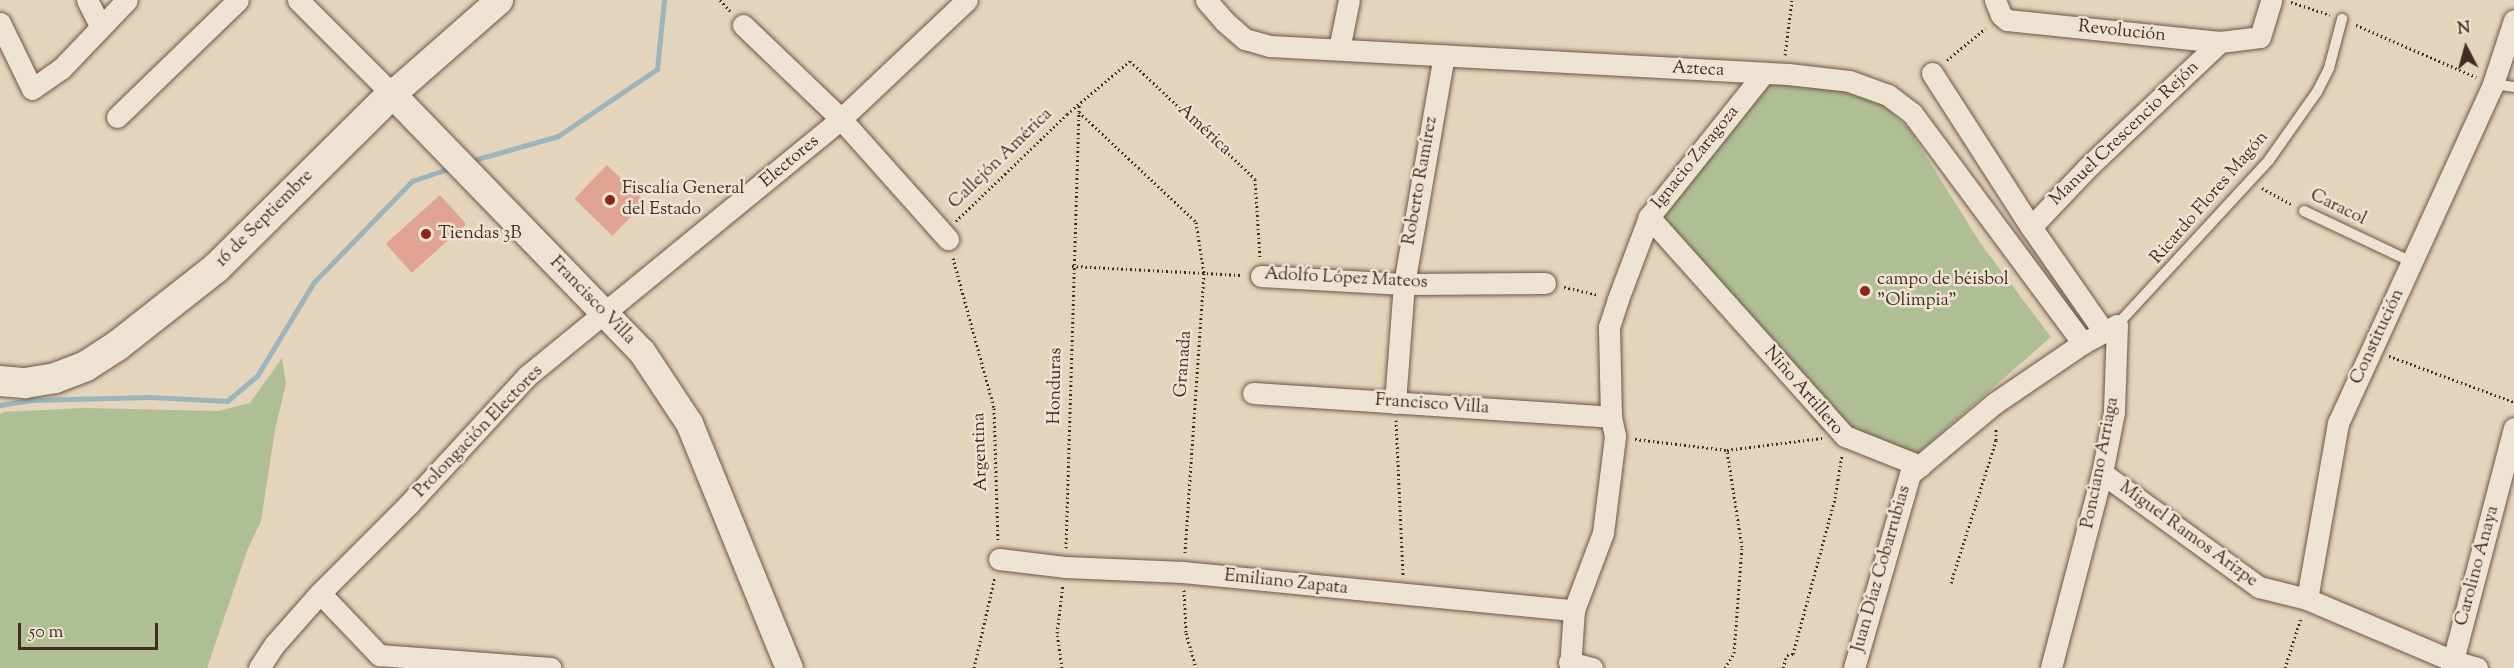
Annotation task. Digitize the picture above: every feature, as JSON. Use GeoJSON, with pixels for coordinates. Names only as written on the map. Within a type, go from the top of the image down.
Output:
{"type":"FeatureCollection","features":[{"type":"Feature","properties":{"kind":"main road","name":"16 de Septiembre"},"geometry":{"type":"LineString","coordinates":[[0,381],[25,383],[54,378],[86,366],[117,346],[216,268],[392,94]]}},
{"type":"Feature","properties":{"kind":"street"},"geometry":{"type":"LineString","coordinates":[[87,0],[100,26]]}},
{"type":"Feature","properties":{"kind":"street"},"geometry":{"type":"LineString","coordinates":[[0,23],[32,89],[61,69],[127,0]]}},
{"type":"Feature","properties":{"kind":"street"},"geometry":{"type":"LineString","coordinates":[[117,117],[238,0]]}},
{"type":"Feature","properties":{"kind":"street","name":"Francisco Villa"},"geometry":{"type":"LineString","coordinates":[[298,0],[642,352],[690,423],[789,668]]}},
{"type":"Feature","properties":{"kind":"street","name":"16 de Septiembre"},"geometry":{"type":"LineString","coordinates":[[392,94],[499,0]]}},
{"type":"Feature","properties":{"kind":"street","name":"Electores"},"geometry":{"type":"LineString","coordinates":[[605,315],[841,119],[967,0]]}},
{"type":"Feature","properties":{"kind":"street","name":"Azteca"},"geometry":{"type":"LineString","coordinates":[[1206,0],[1224,21],[1245,39],[1270,46],[1774,74],[1849,81],[1888,95],[1912,113],[2082,344]]}},
{"type":"Feature","properties":{"kind":"street"},"geometry":{"type":"LineString","coordinates":[[1340,49],[1349,0]]}},
{"type":"Feature","properties":{"kind":"street","name":"Revolución"},"geometry":{"type":"LineString","coordinates":[[1995,0],[2001,15],[2007,20],[2220,42],[2260,37],[2271,0]]}},
{"type":"Feature","properties":{"kind":"street","name":"Constitución"},"geometry":{"type":"LineString","coordinates":[[2307,599],[2338,423],[2493,84],[2514,20]]}},
{"type":"Feature","properties":{"kind":"street"},"geometry":{"type":"LineString","coordinates":[[743,25],[841,119],[948,238]]}},
{"type":"Feature","properties":{"kind":"street","name":"Manuel Crescencio Rejón"},"geometry":{"type":"LineString","coordinates":[[2031,226],[2087,168],[2220,42]]}},
{"type":"Feature","properties":{"kind":"street","name":"Roberto Ramírez"},"geometry":{"type":"LineString","coordinates":[[1395,403],[1404,284],[1444,55]]}},
{"type":"Feature","properties":{"kind":"street"},"geometry":{"type":"LineString","coordinates":[[1932,73],[2031,226],[2110,328]]}},
{"type":"Feature","properties":{"kind":"street","name":"Ignacio Zaragoza"},"geometry":{"type":"LineString","coordinates":[[1569,665],[1574,610],[1603,533],[1613,427],[1609,327],[1618,299],[1649,218],[1774,74]]}},
{"type":"Feature","properties":{"kind":"street","name":"Niño Artillero"},"geometry":{"type":"LineString","coordinates":[[1649,218],[1845,436]]}},
{"type":"Feature","properties":{"kind":"street","name":"Adolfo López Mateos"},"geometry":{"type":"LineString","coordinates":[[1260,276],[1404,284],[1545,283]]}},
{"type":"Feature","properties":{"kind":"street","name":"Prolongación Electores"},"geometry":{"type":"LineString","coordinates":[[259,668],[274,645],[320,592],[410,504],[527,376],[605,315]]}},
{"type":"Feature","properties":{"kind":"street","name":"Juan Díaz Cobarrubias"},"geometry":{"type":"LineString","coordinates":[[1854,668],[1910,474],[1995,403],[2082,344],[2110,328]]}},
{"type":"Feature","properties":{"kind":"street","name":"Ponciano Arriaga"},"geometry":{"type":"LineString","coordinates":[[2051,668],[2102,473],[2114,412],[2110,328]]}},
{"type":"Feature","properties":{"kind":"street","name":"Francisco Villa"},"geometry":{"type":"LineString","coordinates":[[1253,393],[1395,403],[1613,427]]}},
{"type":"Feature","properties":{"kind":"street","name":"Carolino Anaya"},"geometry":{"type":"LineString","coordinates":[[2452,664],[2514,428]]}},
{"type":"Feature","properties":{"kind":"street"},"geometry":{"type":"LineString","coordinates":[[1845,436],[1920,466]]}},
{"type":"Feature","properties":{"kind":"street","name":"Miguel Ramos Arizpe"},"geometry":{"type":"LineString","coordinates":[[2102,473],[2259,587],[2307,599],[2452,664],[2477,668]]}},
{"type":"Feature","properties":{"kind":"street","name":"Emiliano Zapata"},"geometry":{"type":"LineString","coordinates":[[999,559],[1065,567],[1183,572],[1574,610]]}},
{"type":"Feature","properties":{"kind":"street"},"geometry":{"type":"LineString","coordinates":[[320,592],[379,655],[551,668]]}},
{"type":"Feature","properties":{"kind":"street"},"geometry":{"type":"LineString","coordinates":[[1569,665],[1592,668]]}},
{"type":"Feature","properties":{"kind":"lane","name":"Ricardo Flores Magón"},"geometry":{"type":"LineString","coordinates":[[2110,328],[2269,160],[2316,92],[2329,68],[2342,19]]}},
{"type":"Feature","properties":{"kind":"lane"},"geometry":{"type":"LineString","coordinates":[[2493,84],[2514,87]]}},
{"type":"Feature","properties":{"kind":"lane","name":"Caracol"},"geometry":{"type":"LineString","coordinates":[[2304,211],[2412,262]]}},
{"type":"Feature","properties":{"kind":"path"},"geometry":{"type":"LineString","coordinates":[[1774,74],[1792,0]]}},
{"type":"Feature","properties":{"kind":"path"},"geometry":{"type":"LineString","coordinates":[[2286,0],[2342,19],[2493,84]]}},
{"type":"Feature","properties":{"kind":"path","name":"América"},"geometry":{"type":"LineString","coordinates":[[1079,103],[1130,61],[1255,179],[1260,276]]}},
{"type":"Feature","properties":{"kind":"path","name":"Honduras"},"geometry":{"type":"LineString","coordinates":[[1062,668],[1056,633],[1065,567],[1072,266],[1079,103]]}},
{"type":"Feature","properties":{"kind":"path","name":"Callejón América"},"geometry":{"type":"LineString","coordinates":[[948,238],[959,216],[1079,103]]}},
{"type":"Feature","properties":{"kind":"path","name":"Granada"},"geometry":{"type":"LineString","coordinates":[[1079,112],[1196,222],[1204,273],[1183,572],[1186,633],[1196,668]]}},
{"type":"Feature","properties":{"kind":"path","name":"Caracol"},"geometry":{"type":"LineString","coordinates":[[2250,182],[2304,211]]}},
{"type":"Feature","properties":{"kind":"path","name":"Argentina"},"geometry":{"type":"LineString","coordinates":[[948,238],[994,408],[999,559],[974,668]]}},
{"type":"Feature","properties":{"kind":"path","name":"Adolfo López Mateos"},"geometry":{"type":"LineString","coordinates":[[1072,266],[1260,276]]}},
{"type":"Feature","properties":{"kind":"path"},"geometry":{"type":"LineString","coordinates":[[1545,283],[1618,299]]}},
{"type":"Feature","properties":{"kind":"path"},"geometry":{"type":"LineString","coordinates":[[2373,350],[2514,402]]}},
{"type":"Feature","properties":{"kind":"path"},"geometry":{"type":"LineString","coordinates":[[1395,403],[1404,595]]}},
{"type":"Feature","properties":{"kind":"path"},"geometry":{"type":"LineString","coordinates":[[1951,583],[1996,440],[1995,403]]}},
{"type":"Feature","properties":{"kind":"path"},"geometry":{"type":"LineString","coordinates":[[1613,427],[1727,450],[1845,436]]}},
{"type":"Feature","properties":{"kind":"path","name":"Niño Artillero"},"geometry":{"type":"LineString","coordinates":[[1783,668],[1787,656],[1793,654],[1835,498],[1845,436]]}},
{"type":"Feature","properties":{"kind":"path"},"geometry":{"type":"LineString","coordinates":[[1725,668],[1734,653],[1742,547],[1727,450]]}},
{"type":"Feature","properties":{"kind":"path"},"geometry":{"type":"LineString","coordinates":[[2285,668],[2307,599]]}},
{"type":"Feature","properties":{"kind":"green space","name":"campo de béisbol \"Olimpia\""},"geometry":{"type":"Polygon","coordinates":[[[1768,77],[1831,82],[1878,100],[1909,129],[1981,244],[2051,337],[1916,455],[1822,430],[1660,221],[1768,77]]]}},
{"type":"Feature","properties":{"kind":"green space"},"geometry":{"type":"Polygon","coordinates":[[[282,358],[286,383],[275,430],[261,521],[247,551],[207,668],[0,668],[0,414],[84,408],[218,411],[250,403],[282,358]]]}},
{"type":"Feature","properties":{"kind":"building","name":"Fiscalía General del Estado"},"geometry":{"type":"Polygon","coordinates":[[[607,165],[645,202],[612,236],[574,199],[607,165]]]}},
{"type":"Feature","properties":{"kind":"building","name":"Tiendas 3B"},"geometry":{"type":"Polygon","coordinates":[[[440,195],[466,224],[412,273],[386,244],[440,195]]]}},
{"type":"Feature","properties":{"kind":"waterway"},"geometry":{"type":"LineString","coordinates":[[467,162],[558,136],[657,69],[664,0]]}},
{"type":"Feature","properties":{"kind":"waterway"},"geometry":{"type":"LineString","coordinates":[[0,405],[33,400],[150,397],[227,401],[257,376],[314,282],[412,181],[453,167]]}},
{"type":"Feature","properties":{"kind":"place","name":"Fiscalía General del Estado"},"geometry":{"type":"Point","coordinates":[610,200]}},
{"type":"Feature","properties":{"kind":"place","name":"Tiendas 3B"},"geometry":{"type":"Point","coordinates":[426,234]}},
{"type":"Feature","properties":{"kind":"place","name":"campo de béisbol \"Olimpia\""},"geometry":{"type":"Point","coordinates":[1865,291]}}]}
